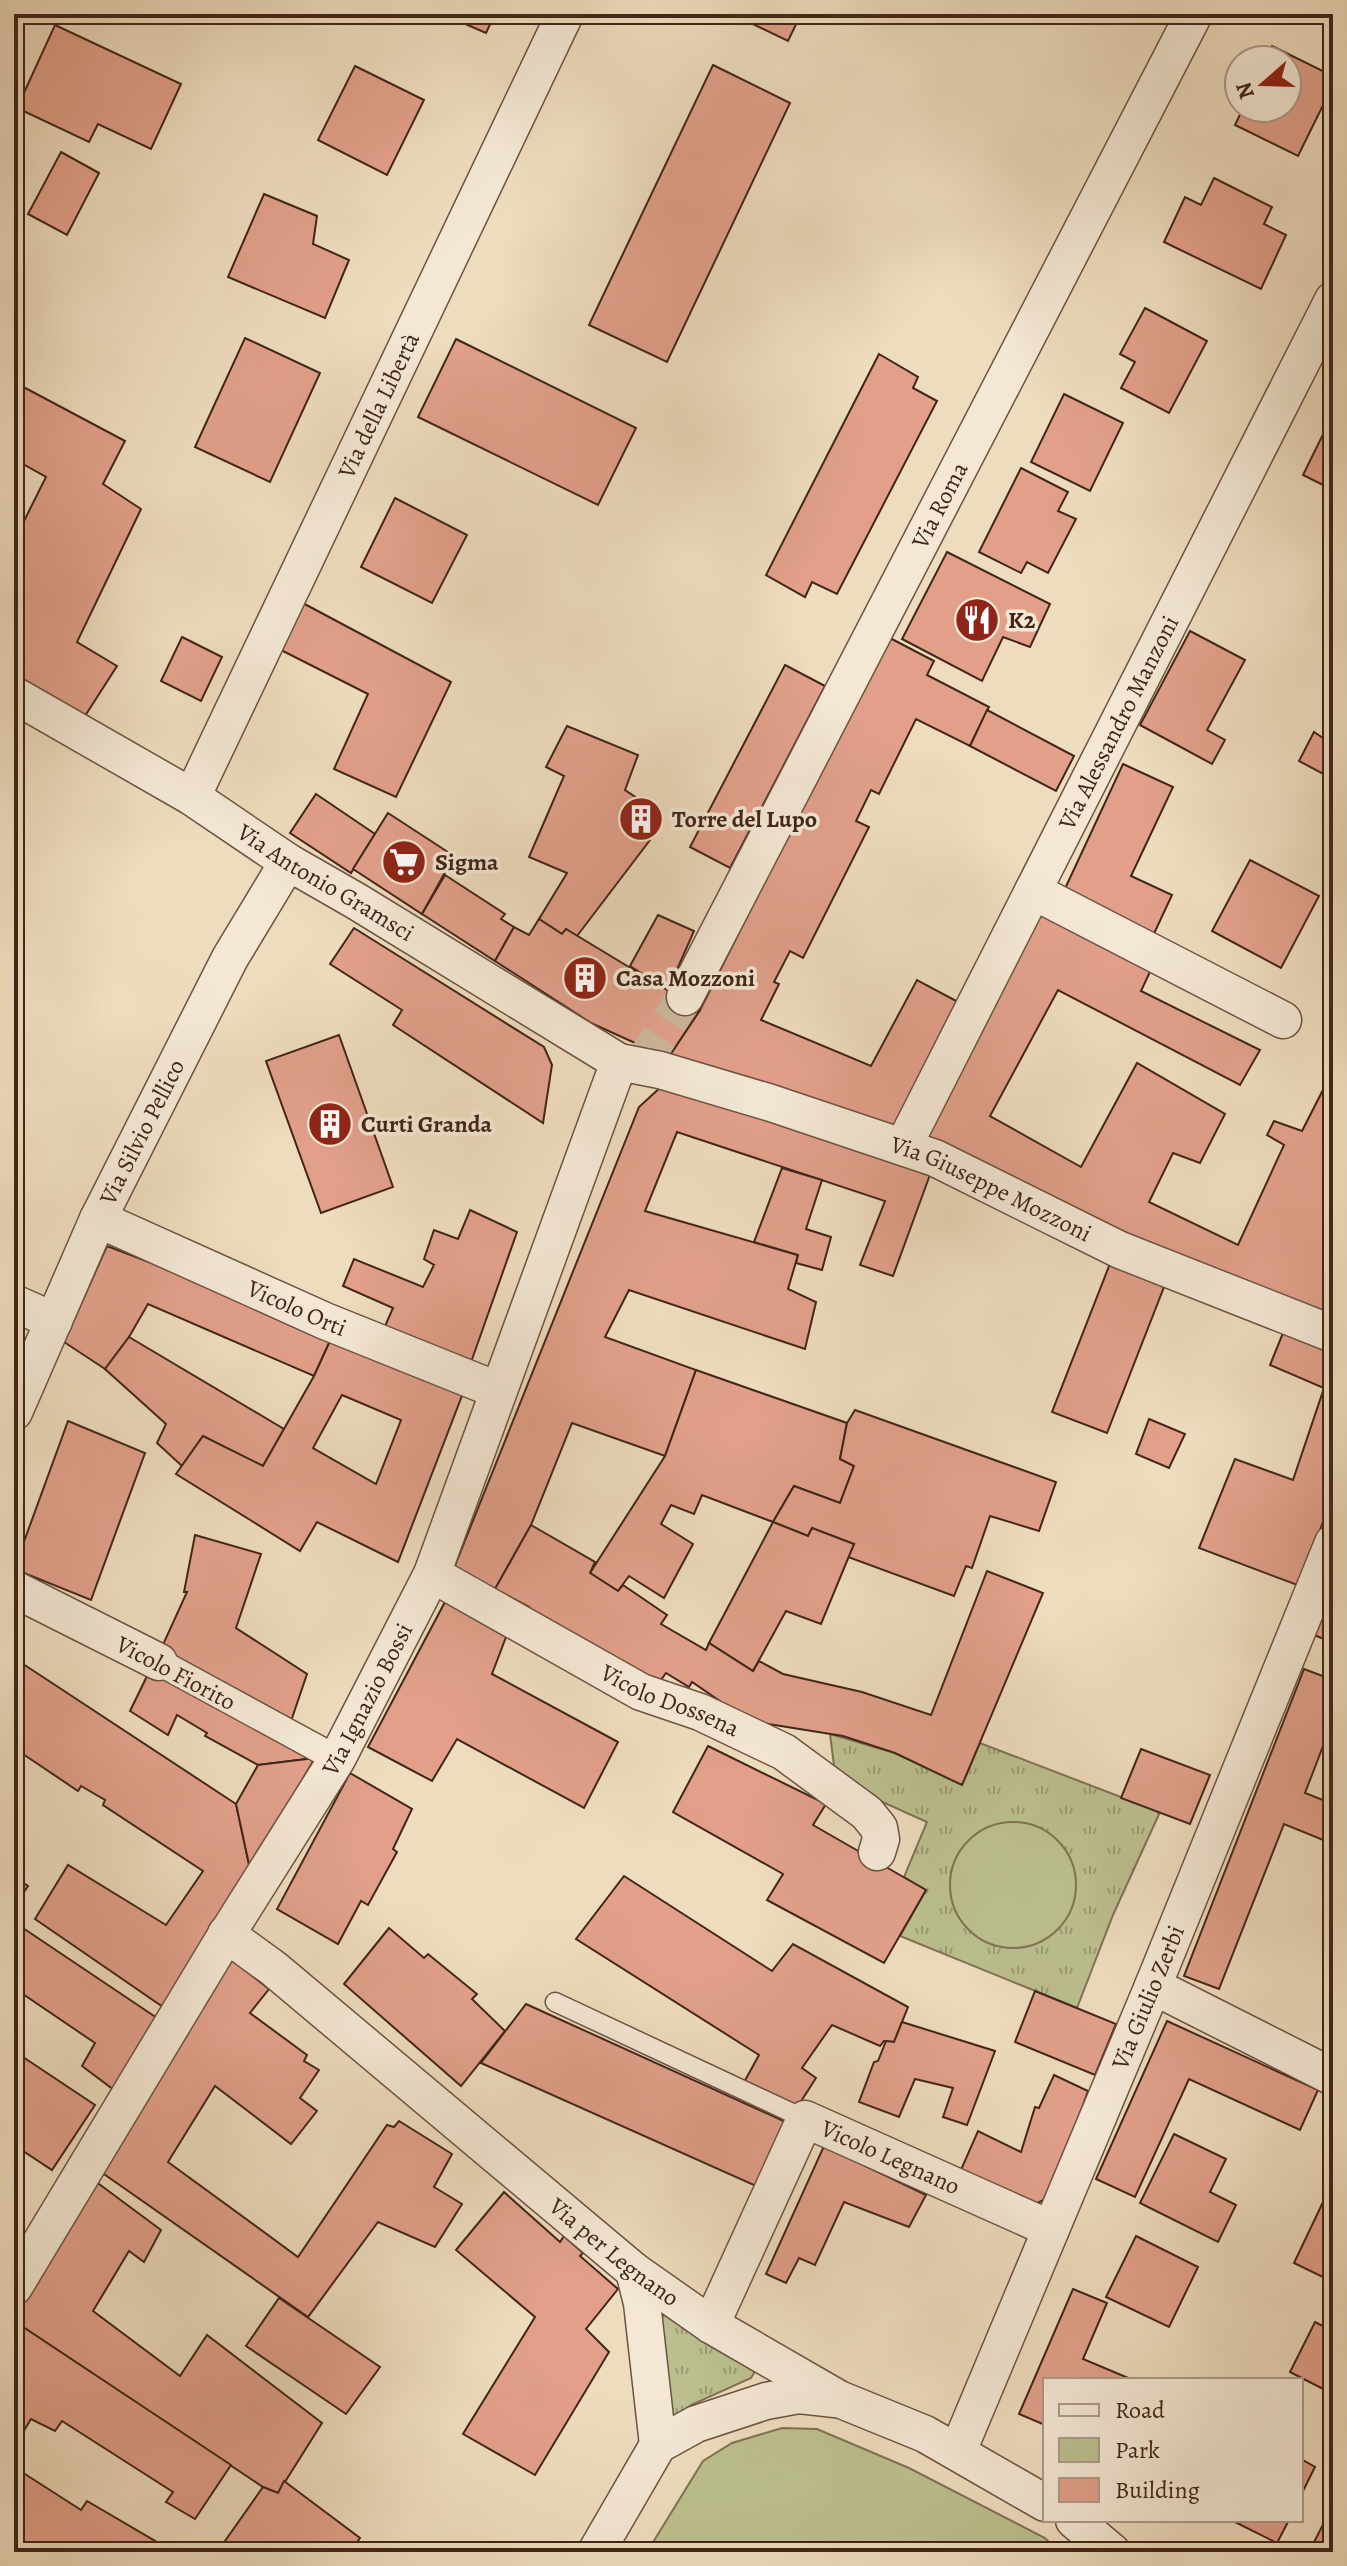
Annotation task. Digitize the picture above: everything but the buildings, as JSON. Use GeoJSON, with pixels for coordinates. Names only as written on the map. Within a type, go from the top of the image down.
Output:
{"type":"FeatureCollection","features":[{"type":"Feature","properties":{"kind":"street","name":"Via della Libertà"},"geometry":{"type":"LineString","coordinates":[[192,797],[565,14]]}},
{"type":"Feature","properties":{"kind":"street","name":"Via Roma"},"geometry":{"type":"LineString","coordinates":[[685,997],[1194,14]]}},
{"type":"Feature","properties":{"kind":"street","name":"Via Alessandro Manzoni"},"geometry":{"type":"LineString","coordinates":[[903,1147],[1333,300]]}},
{"type":"Feature","properties":{"kind":"street","name":"Via Antonio Gramsci"},"geometry":{"type":"LineString","coordinates":[[14,695],[192,797],[288,862],[630,1064]]}},
{"type":"Feature","properties":{"kind":"street","name":"Via Silvio Pellico"},"geometry":{"type":"LineString","coordinates":[[14,1412],[98,1219],[230,958],[288,862]]}},
{"type":"Feature","properties":{"kind":"street"},"geometry":{"type":"LineString","coordinates":[[1033,891],[1283,1020]]}},
{"type":"Feature","properties":{"kind":"street","name":"Via Giuseppe Mozzoni"},"geometry":{"type":"LineString","coordinates":[[630,1064],[771,1103],[935,1158],[1120,1250],[1333,1334]]}},
{"type":"Feature","properties":{"kind":"street","name":"Via Ignazio Bossi"},"geometry":{"type":"LineString","coordinates":[[14,2287],[226,1934],[337,1759],[432,1574],[497,1390],[630,1064]]}},
{"type":"Feature","properties":{"kind":"street","name":"Vicolo Orti"},"geometry":{"type":"LineString","coordinates":[[98,1219],[325,1321],[497,1390]]}},
{"type":"Feature","properties":{"kind":"street"},"geometry":{"type":"LineString","coordinates":[[14,1303],[54,1321]]}},
{"type":"Feature","properties":{"kind":"street","name":"Via Giulio Zerbi"},"geometry":{"type":"LineString","coordinates":[[958,2451],[1153,1986],[1333,1543]]}},
{"type":"Feature","properties":{"kind":"street","name":"Vicolo Dossena"},"geometry":{"type":"LineString","coordinates":[[432,1574],[641,1692],[700,1712],[784,1752],[867,1813],[879,1828],[881,1839],[877,1852]]}},
{"type":"Feature","properties":{"kind":"street","name":"Vicolo Fiorito"},"geometry":{"type":"LineString","coordinates":[[14,1589],[159,1662],[337,1759]]}},
{"type":"Feature","properties":{"kind":"street","name":"Via per Legnano"},"geometry":{"type":"LineString","coordinates":[[226,1934],[273,1968],[634,2271],[711,2325],[839,2399],[925,2434],[1043,2502]]}},
{"type":"Feature","properties":{"kind":"street"},"geometry":{"type":"LineString","coordinates":[[1153,1986],[1333,2077]]}},
{"type":"Feature","properties":{"kind":"street","name":"Vicolo Legnano"},"geometry":{"type":"LineString","coordinates":[[711,2325],[805,2119],[1051,2229]]}},
{"type":"Feature","properties":{"kind":"street"},"geometry":{"type":"LineString","coordinates":[[634,2271],[642,2303],[658,2445]]}},
{"type":"Feature","properties":{"kind":"street"},"geometry":{"type":"LineString","coordinates":[[596,2552],[658,2445],[696,2424],[766,2401],[799,2395],[839,2399]]}},
{"type":"Feature","properties":{"kind":"street"},"geometry":{"type":"LineString","coordinates":[[1076,2522],[1112,2552]]}},
{"type":"Feature","properties":{"kind":"lane"},"geometry":{"type":"LineString","coordinates":[[555,2002],[805,2119]]}},
{"type":"Feature","properties":{"kind":"green space"},"geometry":{"type":"Polygon","coordinates":[[[830,1734],[895,1753],[962,1785],[980,1743],[1160,1812],[1113,1915],[1077,2008],[900,1936],[926,1890],[904,1877],[927,1822],[836,1781],[830,1734]]]}},
{"type":"Feature","properties":{"kind":"green space"},"geometry":{"type":"Polygon","coordinates":[[[1013,1822],[1037,1827],[1057,1841],[1071,1861],[1076,1885],[1071,1909],[1057,1929],[1037,1943],[1013,1948],[989,1943],[969,1929],[955,1909],[950,1885],[955,1861],[969,1841],[989,1827],[1013,1822]]]}},
{"type":"Feature","properties":{"kind":"green space"},"geometry":{"type":"Polygon","coordinates":[[[667,2313],[754,2367],[751,2378],[691,2405],[668,2422],[660,2319],[667,2313]]]}},
{"type":"Feature","properties":{"kind":"green space"},"geometry":{"type":"Polygon","coordinates":[[[782,2428],[817,2429],[909,2468],[1045,2538],[1059,2552],[647,2552],[703,2461],[732,2443],[782,2428]]]}},
{"type":"Feature","properties":{"kind":"tunnel"},"geometry":{"type":"LineString","coordinates":[[640,1067],[685,997]]}},
{"type":"Feature","properties":{"kind":"place","name":"K2"},"geometry":{"type":"Point","coordinates":[977,620]}},
{"type":"Feature","properties":{"kind":"place","name":"Torre del Lupo"},"geometry":{"type":"Point","coordinates":[641,819]}},
{"type":"Feature","properties":{"kind":"place","name":"Sigma"},"geometry":{"type":"Point","coordinates":[404,862]}},
{"type":"Feature","properties":{"kind":"place","name":"Casa Mozzoni"},"geometry":{"type":"Point","coordinates":[585,978]}},
{"type":"Feature","properties":{"kind":"place","name":"Curti Granda"},"geometry":{"type":"Point","coordinates":[330,1124]}}]}
